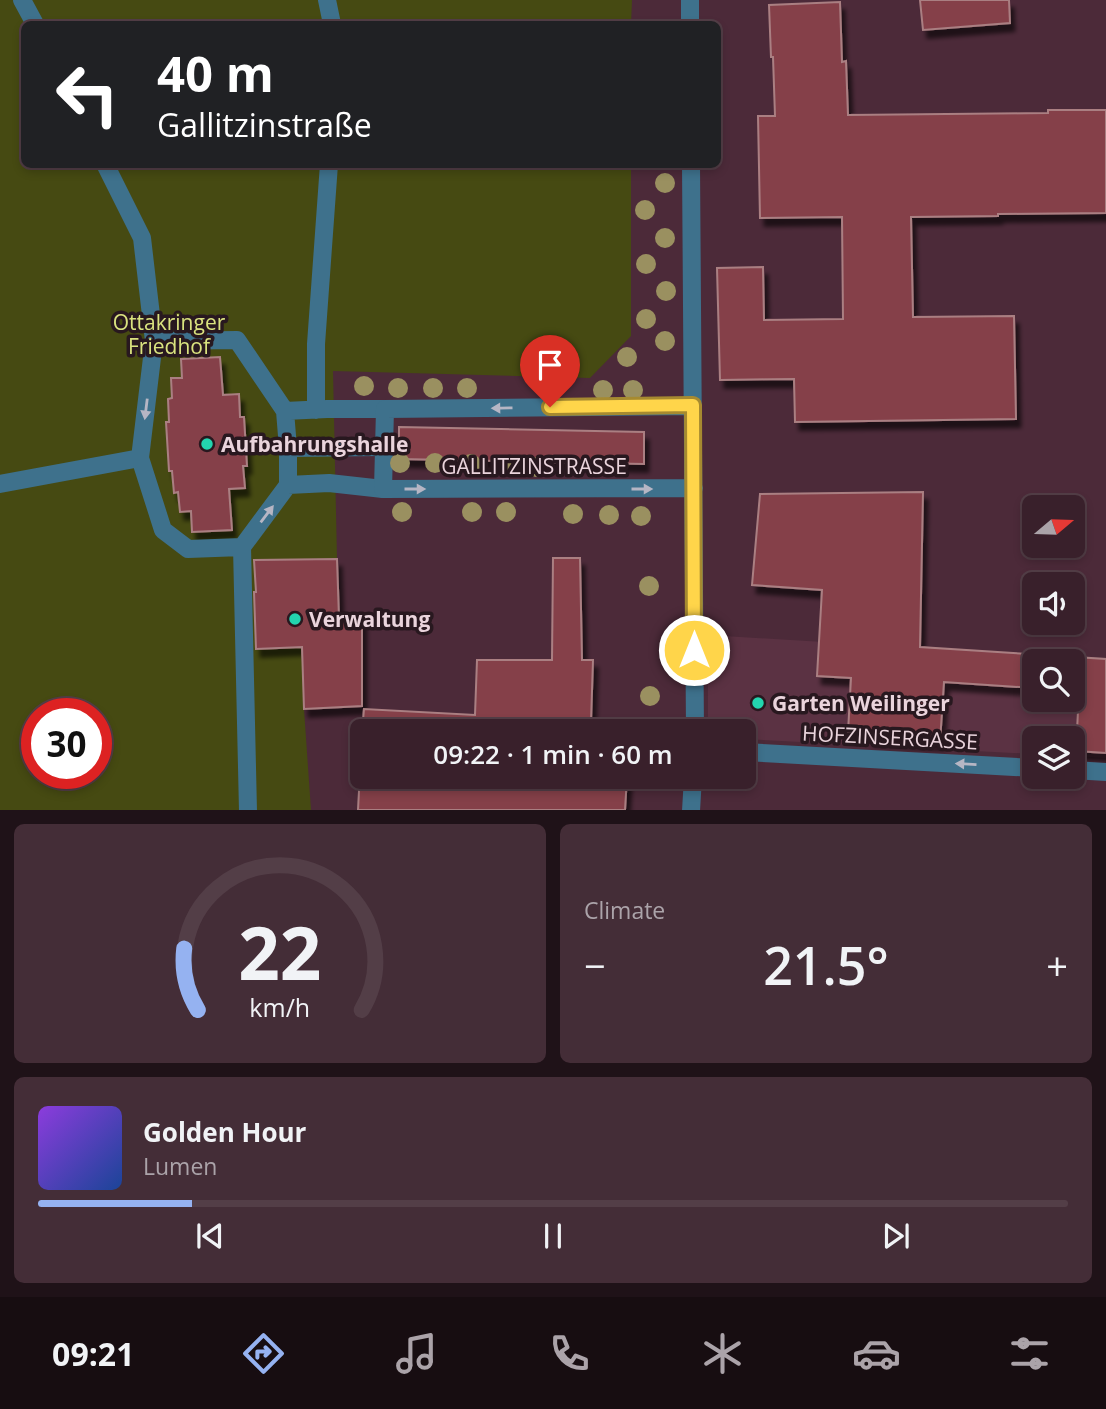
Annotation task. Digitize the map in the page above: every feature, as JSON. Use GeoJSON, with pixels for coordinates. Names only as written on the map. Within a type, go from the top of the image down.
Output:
{"type":"FeatureCollection","features":[{"type":"Feature","properties":{"kind":"street"},"geometry":{"type":"LineString","coordinates":[[22,0],[33,21]]}},
{"type":"Feature","properties":{"kind":"street"},"geometry":{"type":"LineString","coordinates":[[327,0],[331,21]]}},
{"type":"Feature","properties":{"kind":"street"},"geometry":{"type":"LineString","coordinates":[[690,0],[690,21]]}},
{"type":"Feature","properties":{"kind":"street"},"geometry":{"type":"LineString","coordinates":[[107,168],[142,237],[154,341],[140,458],[163,530],[188,549],[242,547]]}},
{"type":"Feature","properties":{"kind":"street"},"geometry":{"type":"LineString","coordinates":[[316,410],[317,344],[329,168]]}},
{"type":"Feature","properties":{"kind":"street"},"geometry":{"type":"LineString","coordinates":[[691,168],[695,719]]}},
{"type":"Feature","properties":{"kind":"street"},"geometry":{"type":"LineString","coordinates":[[154,341],[237,340],[285,411],[288,485],[242,547],[248,810]]}},
{"type":"Feature","properties":{"kind":"street"},"geometry":{"type":"LineString","coordinates":[[285,411],[693,405]]}},
{"type":"Feature","properties":{"kind":"street"},"geometry":{"type":"LineString","coordinates":[[383,489],[385,409]]}},
{"type":"Feature","properties":{"kind":"street"},"geometry":{"type":"LineString","coordinates":[[288,447],[384,447]]}},
{"type":"Feature","properties":{"kind":"street"},"geometry":{"type":"LineString","coordinates":[[0,484],[140,458]]}},
{"type":"Feature","properties":{"kind":"street","name":"GALLITZINSTRASSE"},"geometry":{"type":"LineString","coordinates":[[288,485],[335,484],[383,489],[694,488]]}},
{"type":"Feature","properties":{"kind":"street","name":"HOFZINSERGASSE"},"geometry":{"type":"LineString","coordinates":[[756,753],[1022,767]]}},
{"type":"Feature","properties":{"kind":"street"},"geometry":{"type":"LineString","coordinates":[[1085,771],[1106,772]]}},
{"type":"Feature","properties":{"kind":"street"},"geometry":{"type":"LineString","coordinates":[[691,810],[692,789]]}},
{"type":"Feature","properties":{"kind":"shaded area"},"geometry":{"type":"Polygon","coordinates":[[[708,635],[1022,654],[1022,712],[1085,712],[1085,658],[1106,659],[1106,758],[1085,757],[1085,726],[1022,726],[1022,753],[756,740],[756,719],[708,719],[708,635]]]}},
{"type":"Feature","properties":{"kind":"green space","name":"Ottakringer Friedhof"},"geometry":{"type":"Polygon","coordinates":[[[0,0],[632,0],[631,21],[21,21],[21,168],[631,168],[631,336],[590,378],[333,371],[342,707],[304,709],[311,810],[0,810],[0,0]]]}},
{"type":"Feature","properties":{"kind":"building"},"geometry":{"type":"Polygon","coordinates":[[[920,0],[1009,0],[1010,23],[923,30],[920,0]]]}},
{"type":"Feature","properties":{"kind":"building"},"geometry":{"type":"Polygon","coordinates":[[[840,2],[842,62],[846,61],[848,115],[1106,110],[1106,213],[911,217],[913,317],[1014,316],[1016,419],[795,422],[794,379],[720,380],[717,268],[763,267],[764,320],[843,319],[842,217],[760,218],[758,116],[775,116],[769,5],[840,2]]]}},
{"type":"Feature","properties":{"kind":"building","name":"Aufbahrungshalle"},"geometry":{"type":"Polygon","coordinates":[[[220,357],[223,395],[239,394],[240,417],[244,417],[247,466],[243,466],[245,488],[229,489],[232,530],[192,532],[191,511],[180,512],[178,492],[174,493],[172,471],[169,471],[166,422],[169,422],[168,399],[172,398],[171,378],[182,378],[181,359],[220,357]]]}},
{"type":"Feature","properties":{"kind":"building"},"geometry":{"type":"Polygon","coordinates":[[[399,427],[644,432],[644,464],[399,459],[399,427]]]}},
{"type":"Feature","properties":{"kind":"building"},"geometry":{"type":"Polygon","coordinates":[[[923,492],[920,647],[1022,654],[1022,687],[944,682],[940,742],[870,738],[871,734],[848,732],[851,678],[817,676],[822,590],[752,585],[760,494],[923,492]]]}},
{"type":"Feature","properties":{"kind":"building"},"geometry":{"type":"Polygon","coordinates":[[[553,558],[580,558],[582,660],[593,660],[591,719],[363,719],[364,709],[475,715],[477,660],[552,660],[553,558]]]}},
{"type":"Feature","properties":{"kind":"building","name":"Verwaltung"},"geometry":{"type":"Polygon","coordinates":[[[337,559],[339,618],[362,618],[362,706],[304,709],[302,647],[256,649],[254,560],[337,559]]]}},
{"type":"Feature","properties":{"kind":"building"},"geometry":{"type":"Polygon","coordinates":[[[1085,658],[1106,659],[1106,753],[1085,752],[1085,726],[1077,726],[1078,712],[1085,712],[1085,658]]]}},
{"type":"Feature","properties":{"kind":"building"},"geometry":{"type":"Polygon","coordinates":[[[359,789],[626,789],[625,810],[358,810],[359,789]]]}},
{"type":"Feature","properties":{"kind":"place","name":"Aufbahrungshalle"},"geometry":{"type":"Point","coordinates":[207,444]}},
{"type":"Feature","properties":{"kind":"place","name":"Verwaltung"},"geometry":{"type":"Point","coordinates":[295,619]}},
{"type":"Feature","properties":{"kind":"place","name":"Garten Weilinger"},"geometry":{"type":"Point","coordinates":[758,703]}},
{"type":"Feature","properties":{"kind":"route"},"geometry":{"type":"LineString","coordinates":[[550,407],[693,405],[694,650]]}}]}
